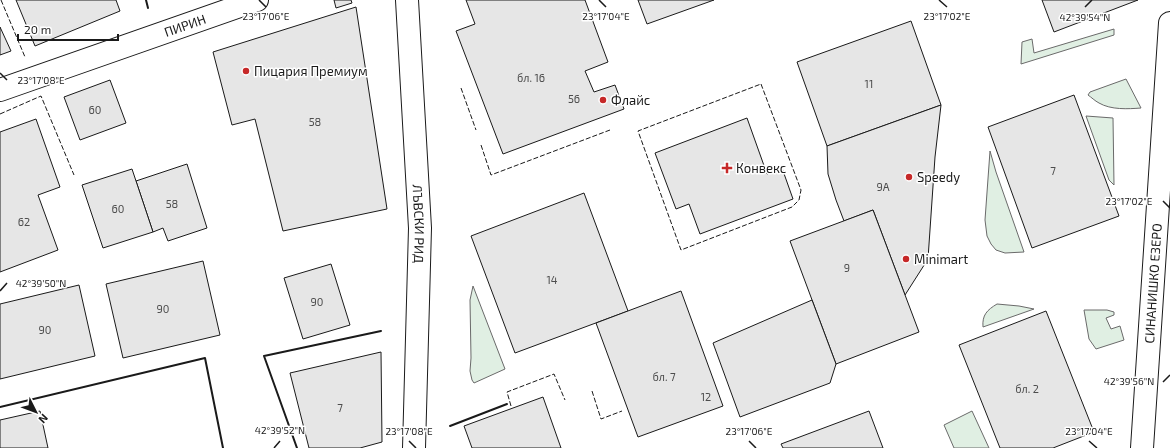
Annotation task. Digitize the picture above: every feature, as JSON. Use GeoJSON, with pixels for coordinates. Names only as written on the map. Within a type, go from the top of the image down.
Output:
{"type":"FeatureCollection","features":[{"type":"Feature","properties":{"kind":"street","name":"ПИРИН"},"geometry":{"type":"LineString","coordinates":[[0,90],[257,0]]}},
{"type":"Feature","properties":{"kind":"street","name":"ЛЪВСКИ РИД"},"geometry":{"type":"LineString","coordinates":[[407,0],[420,228],[414,448]]}},
{"type":"Feature","properties":{"kind":"street","name":"СИНАНИШКО ЕЗЕРО"},"geometry":{"type":"LineString","coordinates":[[1142,448],[1165,181],[1170,23]]}},
{"type":"Feature","properties":{"kind":"green space"},"geometry":{"type":"Polygon","coordinates":[[[1114,29],[1114,35],[1021,64],[1022,42],[1032,39],[1034,53],[1114,29]]]}},
{"type":"Feature","properties":{"kind":"green space"},"geometry":{"type":"Polygon","coordinates":[[[1126,79],[1141,108],[1125,109],[1109,107],[1088,95],[1090,92],[1126,79]]]}},
{"type":"Feature","properties":{"kind":"green space"},"geometry":{"type":"Polygon","coordinates":[[[1086,116],[1113,118],[1114,185],[1109,180],[1086,116]]]}},
{"type":"Feature","properties":{"kind":"green space"},"geometry":{"type":"Polygon","coordinates":[[[990,151],[1024,252],[1005,253],[996,250],[987,236],[985,220],[990,151]]]}},
{"type":"Feature","properties":{"kind":"green space"},"geometry":{"type":"Polygon","coordinates":[[[473,286],[505,369],[474,383],[470,371],[470,300],[473,286]]]}},
{"type":"Feature","properties":{"kind":"green space"},"geometry":{"type":"Polygon","coordinates":[[[997,304],[1034,309],[983,327],[984,316],[990,308],[997,304]]]}},
{"type":"Feature","properties":{"kind":"green space"},"geometry":{"type":"Polygon","coordinates":[[[1084,310],[1107,310],[1114,312],[1114,315],[1106,318],[1111,329],[1120,326],[1124,340],[1096,349],[1089,339],[1084,310]]]}},
{"type":"Feature","properties":{"kind":"green space"},"geometry":{"type":"Polygon","coordinates":[[[972,411],[989,448],[954,448],[944,425],[972,411]]]}},
{"type":"Feature","properties":{"kind":"building"},"geometry":{"type":"Polygon","coordinates":[[[16,0],[116,0],[120,11],[35,46],[16,0]]]}},
{"type":"Feature","properties":{"kind":"building"},"geometry":{"type":"Polygon","coordinates":[[[334,0],[351,0],[352,3],[336,8],[334,0]]]}},
{"type":"Feature","properties":{"kind":"building"},"geometry":{"type":"Polygon","coordinates":[[[466,0],[585,0],[608,62],[585,71],[594,92],[615,85],[624,109],[503,154],[456,31],[475,24],[466,0]]]}},
{"type":"Feature","properties":{"kind":"building"},"geometry":{"type":"Polygon","coordinates":[[[638,0],[714,0],[647,24],[638,0]]]}},
{"type":"Feature","properties":{"kind":"building"},"geometry":{"type":"Polygon","coordinates":[[[1042,0],[1138,0],[1054,32],[1042,0]]]}},
{"type":"Feature","properties":{"kind":"building"},"geometry":{"type":"Polygon","coordinates":[[[356,7],[387,209],[283,231],[255,119],[232,125],[213,52],[356,7]]]}},
{"type":"Feature","properties":{"kind":"building"},"geometry":{"type":"Polygon","coordinates":[[[911,21],[941,105],[827,146],[797,62],[911,21]]]}},
{"type":"Feature","properties":{"kind":"building"},"geometry":{"type":"Polygon","coordinates":[[[0,27],[11,51],[0,55],[0,27]]]}},
{"type":"Feature","properties":{"kind":"building"},"geometry":{"type":"Polygon","coordinates":[[[110,80],[126,123],[80,140],[64,97],[110,80]]]}},
{"type":"Feature","properties":{"kind":"building"},"geometry":{"type":"Polygon","coordinates":[[[1074,95],[1119,216],[1032,248],[988,127],[1074,95]]]}},
{"type":"Feature","properties":{"kind":"building"},"geometry":{"type":"Polygon","coordinates":[[[941,105],[935,157],[928,259],[905,295],[873,210],[844,221],[828,174],[827,146],[941,105]]]}},
{"type":"Feature","properties":{"kind":"building"},"geometry":{"type":"Polygon","coordinates":[[[747,118],[767,174],[782,168],[793,199],[700,234],[689,204],[676,209],[655,153],[747,118]]]}},
{"type":"Feature","properties":{"kind":"building"},"geometry":{"type":"Polygon","coordinates":[[[36,119],[60,187],[38,195],[58,250],[0,272],[0,132],[36,119]]]}},
{"type":"Feature","properties":{"kind":"building"},"geometry":{"type":"Polygon","coordinates":[[[187,164],[207,228],[168,241],[163,228],[153,232],[136,181],[187,164]]]}},
{"type":"Feature","properties":{"kind":"building"},"geometry":{"type":"Polygon","coordinates":[[[132,169],[153,232],[103,248],[82,185],[132,169]]]}},
{"type":"Feature","properties":{"kind":"building"},"geometry":{"type":"Polygon","coordinates":[[[584,193],[628,311],[515,353],[471,236],[584,193]]]}},
{"type":"Feature","properties":{"kind":"building"},"geometry":{"type":"Polygon","coordinates":[[[873,210],[919,332],[836,364],[790,241],[873,210]]]}},
{"type":"Feature","properties":{"kind":"building"},"geometry":{"type":"Polygon","coordinates":[[[203,261],[220,335],[123,358],[106,284],[203,261]]]}},
{"type":"Feature","properties":{"kind":"building"},"geometry":{"type":"Polygon","coordinates":[[[331,264],[350,325],[303,339],[284,278],[331,264]]]}},
{"type":"Feature","properties":{"kind":"building"},"geometry":{"type":"Polygon","coordinates":[[[79,285],[95,356],[0,379],[0,304],[79,285]]]}},
{"type":"Feature","properties":{"kind":"building"},"geometry":{"type":"Polygon","coordinates":[[[681,291],[723,406],[638,437],[596,323],[681,291]]]}},
{"type":"Feature","properties":{"kind":"building"},"geometry":{"type":"Polygon","coordinates":[[[812,300],[836,364],[830,383],[740,417],[713,343],[812,300]]]}},
{"type":"Feature","properties":{"kind":"building"},"geometry":{"type":"Polygon","coordinates":[[[1046,311],[1094,432],[1053,448],[1000,448],[959,345],[1046,311]]]}},
{"type":"Feature","properties":{"kind":"building"},"geometry":{"type":"Polygon","coordinates":[[[381,352],[382,442],[360,448],[309,448],[290,373],[381,352]]]}},
{"type":"Feature","properties":{"kind":"building"},"geometry":{"type":"Polygon","coordinates":[[[543,397],[561,448],[472,448],[464,426],[543,397]]]}},
{"type":"Feature","properties":{"kind":"building"},"geometry":{"type":"Polygon","coordinates":[[[40,411],[48,448],[0,448],[0,420],[40,411]]]}},
{"type":"Feature","properties":{"kind":"building"},"geometry":{"type":"Polygon","coordinates":[[[869,411],[883,448],[783,448],[781,444],[869,411]]]}},
{"type":"Feature","properties":{"kind":"fence"},"geometry":{"type":"LineString","coordinates":[[1,0],[25,57]]}},
{"type":"Feature","properties":{"kind":"fence"},"geometry":{"type":"LineString","coordinates":[[761,84],[801,190],[799,200],[792,207],[681,250],[638,131],[761,84]]}},
{"type":"Feature","properties":{"kind":"fence"},"geometry":{"type":"LineString","coordinates":[[461,88],[476,130]]}},
{"type":"Feature","properties":{"kind":"fence"},"geometry":{"type":"LineString","coordinates":[[0,114],[41,96],[74,175]]}},
{"type":"Feature","properties":{"kind":"fence"},"geometry":{"type":"LineString","coordinates":[[481,145],[491,175],[610,130]]}},
{"type":"Feature","properties":{"kind":"fence"},"geometry":{"type":"LineString","coordinates":[[511,406],[507,392],[554,374],[565,400]]}},
{"type":"Feature","properties":{"kind":"fence"},"geometry":{"type":"LineString","coordinates":[[592,391],[601,419],[622,411]]}},
{"type":"Feature","properties":{"kind":"wall"},"geometry":{"type":"LineString","coordinates":[[146,0],[148,8]]}},
{"type":"Feature","properties":{"kind":"wall"},"geometry":{"type":"LineString","coordinates":[[297,448],[264,356],[381,331]]}},
{"type":"Feature","properties":{"kind":"wall"},"geometry":{"type":"LineString","coordinates":[[0,407],[205,358],[223,448]]}},
{"type":"Feature","properties":{"kind":"wall"},"geometry":{"type":"LineString","coordinates":[[450,426],[507,404]]}},
{"type":"Feature","properties":{"kind":"place","name":"Пицария Премиум"},"geometry":{"type":"Point","coordinates":[246,71]}},
{"type":"Feature","properties":{"kind":"place","name":"Флайс"},"geometry":{"type":"Point","coordinates":[603,100]}},
{"type":"Feature","properties":{"kind":"place","name":"Конвекс"},"geometry":{"type":"Point","coordinates":[727,168]}},
{"type":"Feature","properties":{"kind":"place","name":"Speedy"},"geometry":{"type":"Point","coordinates":[909,177]}},
{"type":"Feature","properties":{"kind":"place","name":"Minimart"},"geometry":{"type":"Point","coordinates":[906,259]}}]}
